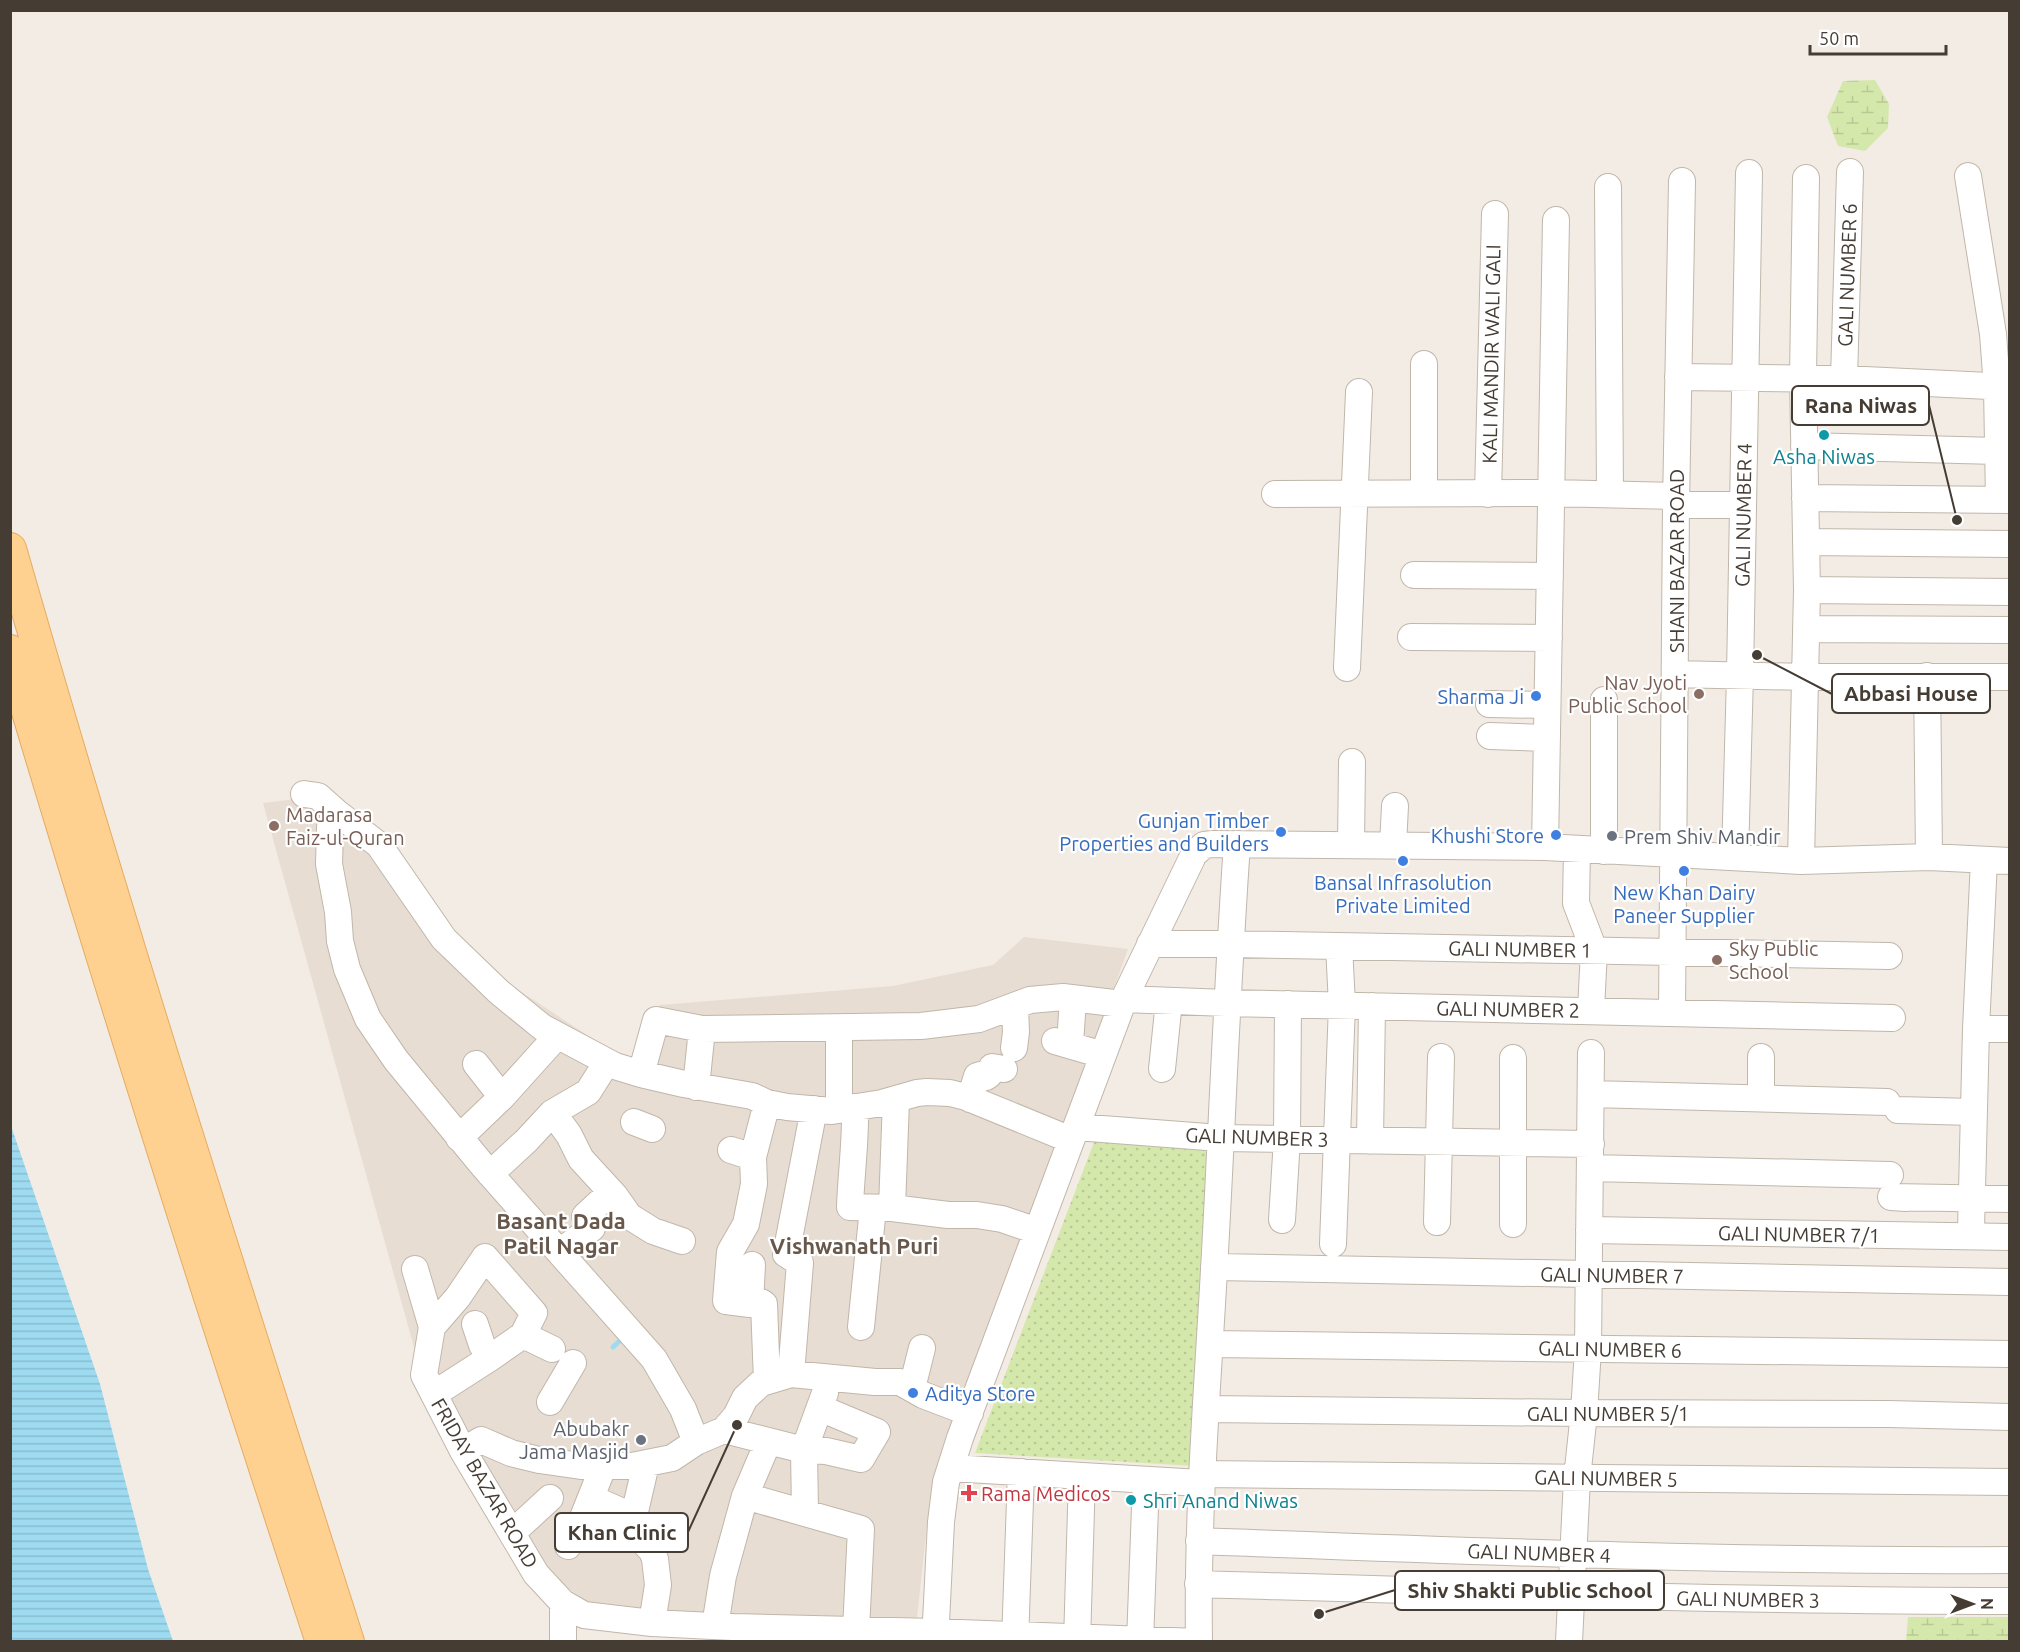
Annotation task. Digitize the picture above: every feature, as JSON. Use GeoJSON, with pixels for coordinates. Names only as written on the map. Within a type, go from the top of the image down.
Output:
{"type":"FeatureCollection","features":[{"type":"Feature","properties":{"kind":"main road"},"geometry":{"type":"LineString","coordinates":[[10,549],[204,1194],[348,1641]]}},
{"type":"Feature","properties":{"kind":"main road"},"geometry":{"type":"LineString","coordinates":[[10,651],[65,838],[186,1226],[322,1641]]}},
{"type":"Feature","properties":{"kind":"street","name":"GALI NUMBER 6"},"geometry":{"type":"LineString","coordinates":[[1844,379],[1850,172]]}},
{"type":"Feature","properties":{"kind":"street","name":"GALI NUMBER 4"},"geometry":{"type":"LineString","coordinates":[[1735,857],[1749,173]]}},
{"type":"Feature","properties":{"kind":"street"},"geometry":{"type":"LineString","coordinates":[[1805,498],[2004,500],[1998,450],[2003,387],[1968,176]]}},
{"type":"Feature","properties":{"kind":"street"},"geometry":{"type":"LineString","coordinates":[[1801,861],[1807,590],[1803,378],[1806,178]]}},
{"type":"Feature","properties":{"kind":"street","name":"SHANI BAZAR ROAD"},"geometry":{"type":"LineString","coordinates":[[1672,1013],[1676,500],[1682,181]]}},
{"type":"Feature","properties":{"kind":"street"},"geometry":{"type":"LineString","coordinates":[[1608,187],[1610,495]]}},
{"type":"Feature","properties":{"kind":"street","name":"KALI MANDIR WALI GALI"},"geometry":{"type":"LineString","coordinates":[[1488,494],[1495,214]]}},
{"type":"Feature","properties":{"kind":"street"},"geometry":{"type":"LineString","coordinates":[[1545,847],[1556,220]]}},
{"type":"Feature","properties":{"kind":"street"},"geometry":{"type":"LineString","coordinates":[[1424,364],[1424,493]]}},
{"type":"Feature","properties":{"kind":"street"},"geometry":{"type":"LineString","coordinates":[[1678,377],[1844,379],[2003,387]]}},
{"type":"Feature","properties":{"kind":"street"},"geometry":{"type":"LineString","coordinates":[[1347,668],[1359,392]]}},
{"type":"Feature","properties":{"kind":"street"},"geometry":{"type":"LineString","coordinates":[[1804,446],[1998,450]]}},
{"type":"Feature","properties":{"kind":"street"},"geometry":{"type":"LineString","coordinates":[[1275,494],[1552,493],[1743,505]]}},
{"type":"Feature","properties":{"kind":"street"},"geometry":{"type":"LineString","coordinates":[[1806,542],[2010,544]]}},
{"type":"Feature","properties":{"kind":"street"},"geometry":{"type":"LineString","coordinates":[[1414,575],[1550,576]]}},
{"type":"Feature","properties":{"kind":"street"},"geometry":{"type":"LineString","coordinates":[[1807,590],[2010,592]]}},
{"type":"Feature","properties":{"kind":"street"},"geometry":{"type":"LineString","coordinates":[[1806,628],[2010,630]]}},
{"type":"Feature","properties":{"kind":"street"},"geometry":{"type":"LineString","coordinates":[[1411,637],[1549,638]]}},
{"type":"Feature","properties":{"kind":"street"},"geometry":{"type":"LineString","coordinates":[[1675,674],[1806,677],[2010,677]]}},
{"type":"Feature","properties":{"kind":"street"},"geometry":{"type":"LineString","coordinates":[[1928,676],[1929,857]]}},
{"type":"Feature","properties":{"kind":"street"},"geometry":{"type":"LineString","coordinates":[[1604,700],[1604,851]]}},
{"type":"Feature","properties":{"kind":"street"},"geometry":{"type":"LineString","coordinates":[[1489,704],[1547,705]]}},
{"type":"Feature","properties":{"kind":"street"},"geometry":{"type":"LineString","coordinates":[[1490,736],[1547,738]]}},
{"type":"Feature","properties":{"kind":"street"},"geometry":{"type":"LineString","coordinates":[[1351,845],[1352,762]]}},
{"type":"Feature","properties":{"kind":"street","name":"GALI NUMBER 3"},"geometry":{"type":"LineString","coordinates":[[304,794],[318,796],[379,846],[444,939],[530,1019],[607,1062],[641,1074],[696,1087],[752,1096],[766,1103],[787,1107],[836,1109],[896,1100],[917,1093],[950,1093],[1015,1109],[1074,1133],[1514,1143],[1591,1156],[1890,1175]]}},
{"type":"Feature","properties":{"kind":"street"},"geometry":{"type":"LineString","coordinates":[[1393,846],[1395,806]]}},
{"type":"Feature","properties":{"kind":"street"},"geometry":{"type":"LineString","coordinates":[[336,812],[330,827],[330,875],[338,912],[340,941],[356,993],[368,1019],[388,1049],[459,1138],[654,1359],[683,1409],[696,1442]]}},
{"type":"Feature","properties":{"kind":"street"},"geometry":{"type":"LineString","coordinates":[[1199,1641],[1201,1479],[1237,844]]}},
{"type":"Feature","properties":{"kind":"street"},"geometry":{"type":"LineString","coordinates":[[935,1637],[941,1522],[946,1482],[1123,1002],[1182,877],[1194,854],[1204,846],[1237,844],[1545,847],[1801,861],[1929,857],[2010,861]]}},
{"type":"Feature","properties":{"kind":"street"},"geometry":{"type":"LineString","coordinates":[[1577,849],[1576,903],[1594,950],[1591,1010]]}},
{"type":"Feature","properties":{"kind":"street"},"geometry":{"type":"LineString","coordinates":[[1971,1230],[1973,1112],[1984,860]]}},
{"type":"Feature","properties":{"kind":"street","name":"GALI NUMBER 1"},"geometry":{"type":"LineString","coordinates":[[1150,944],[1889,956]]}},
{"type":"Feature","properties":{"kind":"street"},"geometry":{"type":"LineString","coordinates":[[1333,1244],[1342,1005],[1339,946]]}},
{"type":"Feature","properties":{"kind":"street","name":"GALI NUMBER 2"},"geometry":{"type":"LineString","coordinates":[[641,1074],[656,1020],[702,1029],[935,1026],[979,1019],[1030,1000],[1063,997],[1123,1002],[1169,1001],[1892,1018]]}},
{"type":"Feature","properties":{"kind":"street"},"geometry":{"type":"LineString","coordinates":[[1073,998],[1062,1043],[1103,1055]]}},
{"type":"Feature","properties":{"kind":"street"},"geometry":{"type":"LineString","coordinates":[[1162,1069],[1169,1001]]}},
{"type":"Feature","properties":{"kind":"street"},"geometry":{"type":"LineString","coordinates":[[1281,1220],[1287,1139],[1288,1004]]}},
{"type":"Feature","properties":{"kind":"street"},"geometry":{"type":"LineString","coordinates":[[1370,1141],[1372,1006]]}},
{"type":"Feature","properties":{"kind":"street"},"geometry":{"type":"LineString","coordinates":[[970,1099],[977,1076],[986,1077],[992,1067],[1009,1059],[1016,1032],[1014,1007]]}},
{"type":"Feature","properties":{"kind":"street"},"geometry":{"type":"LineString","coordinates":[[779,1378],[800,1263],[786,1254],[836,1109],[838,1028]]}},
{"type":"Feature","properties":{"kind":"street"},"geometry":{"type":"LineString","coordinates":[[696,1087],[702,1029]]}},
{"type":"Feature","properties":{"kind":"street"},"geometry":{"type":"LineString","coordinates":[[1976,1029],[2010,1029]]}},
{"type":"Feature","properties":{"kind":"street"},"geometry":{"type":"LineString","coordinates":[[459,1138],[502,1096],[557,1036]]}},
{"type":"Feature","properties":{"kind":"street"},"geometry":{"type":"LineString","coordinates":[[1569,1641],[1577,1478],[1588,1349],[1591,1053]]}},
{"type":"Feature","properties":{"kind":"street"},"geometry":{"type":"LineString","coordinates":[[1437,1222],[1441,1057]]}},
{"type":"Feature","properties":{"kind":"street"},"geometry":{"type":"LineString","coordinates":[[1761,1057],[1761,1098]]}},
{"type":"Feature","properties":{"kind":"street"},"geometry":{"type":"LineString","coordinates":[[1513,1224],[1514,1058]]}},
{"type":"Feature","properties":{"kind":"street"},"geometry":{"type":"LineString","coordinates":[[490,1174],[553,1113],[588,1092],[607,1062]]}},
{"type":"Feature","properties":{"kind":"street"},"geometry":{"type":"LineString","coordinates":[[476,1064],[502,1096]]}},
{"type":"Feature","properties":{"kind":"street"},"geometry":{"type":"LineString","coordinates":[[1591,1094],[1761,1098],[1973,1112]]}},
{"type":"Feature","properties":{"kind":"street"},"geometry":{"type":"LineString","coordinates":[[861,1327],[883,1208],[896,1100]]}},
{"type":"Feature","properties":{"kind":"street"},"geometry":{"type":"LineString","coordinates":[[766,1103],[742,1154],[754,1184],[746,1224],[730,1252],[726,1301],[764,1304],[779,1378]]}},
{"type":"Feature","properties":{"kind":"street"},"geometry":{"type":"LineString","coordinates":[[836,1109],[856,1131],[850,1207],[948,1215],[977,1215],[1002,1219],[1038,1231]]}},
{"type":"Feature","properties":{"kind":"street"},"geometry":{"type":"LineString","coordinates":[[553,1113],[569,1135],[581,1159],[629,1216],[652,1231],[682,1241]]}},
{"type":"Feature","properties":{"kind":"street"},"geometry":{"type":"LineString","coordinates":[[560,1252],[592,1228],[585,1216],[611,1192]]}},
{"type":"Feature","properties":{"kind":"street"},"geometry":{"type":"LineString","coordinates":[[1906,1198],[1892,1197],[2010,1199]]}},
{"type":"Feature","properties":{"kind":"street","name":"GALI NUMBER 7/1"},"geometry":{"type":"LineString","coordinates":[[1589,1230],[2010,1237]]}},
{"type":"Feature","properties":{"kind":"street"},"geometry":{"type":"LineString","coordinates":[[432,1327],[458,1297],[485,1257],[523,1318],[563,1356],[550,1402]]}},
{"type":"Feature","properties":{"kind":"street"},"geometry":{"type":"LineString","coordinates":[[750,1304],[752,1265]]}},
{"type":"Feature","properties":{"kind":"street","name":"GALI NUMBER 7"},"geometry":{"type":"LineString","coordinates":[[1214,1267],[2010,1282]]}},
{"type":"Feature","properties":{"kind":"street"},"geometry":{"type":"LineString","coordinates":[[415,1269],[432,1327],[429,1384],[490,1358],[523,1318]]}},
{"type":"Feature","properties":{"kind":"street"},"geometry":{"type":"LineString","coordinates":[[475,1324],[482,1345],[490,1358]]}},
{"type":"Feature","properties":{"kind":"street","name":"GALI NUMBER 6"},"geometry":{"type":"LineString","coordinates":[[1210,1344],[2010,1354]]}},
{"type":"Feature","properties":{"kind":"street"},"geometry":{"type":"LineString","coordinates":[[912,1388],[922,1348]]}},
{"type":"Feature","properties":{"kind":"street"},"geometry":{"type":"LineString","coordinates":[[805,1512],[804,1450],[831,1377]]}},
{"type":"Feature","properties":{"kind":"street"},"geometry":{"type":"LineString","coordinates":[[463,1451],[481,1440],[504,1451],[538,1460],[582,1466],[646,1464],[672,1458],[696,1442],[724,1430],[736,1416],[745,1398],[761,1383],[779,1378],[831,1377],[875,1382],[900,1382],[923,1395],[970,1413]]}},
{"type":"Feature","properties":{"kind":"street","name":"FRIDAY BAZAR ROAD"},"geometry":{"type":"LineString","coordinates":[[429,1384],[463,1451],[536,1574],[563,1603],[584,1615],[652,1623],[716,1626],[808,1635],[865,1634],[1199,1641]]}},
{"type":"Feature","properties":{"kind":"street"},"geometry":{"type":"LineString","coordinates":[[724,1430],[804,1450],[826,1451],[861,1459],[877,1432],[820,1408]]}},
{"type":"Feature","properties":{"kind":"street","name":"GALI NUMBER 5/1"},"geometry":{"type":"LineString","coordinates":[[1206,1409],[2010,1417]]}},
{"type":"Feature","properties":{"kind":"street"},"geometry":{"type":"LineString","coordinates":[[716,1626],[723,1576],[745,1496],[768,1442]]}},
{"type":"Feature","properties":{"kind":"street"},"geometry":{"type":"LineString","coordinates":[[646,1464],[633,1528],[636,1535],[652,1551],[655,1559],[658,1584],[652,1623]]}},
{"type":"Feature","properties":{"kind":"street"},"geometry":{"type":"LineString","coordinates":[[568,1546],[578,1530],[603,1467]]}},
{"type":"Feature","properties":{"kind":"street","name":"GALI NUMBER 5"},"geometry":{"type":"LineString","coordinates":[[951,1468],[1146,1480],[1577,1478],[2010,1482]]}},
{"type":"Feature","properties":{"kind":"street"},"geometry":{"type":"LineString","coordinates":[[1015,1638],[1021,1472]]}},
{"type":"Feature","properties":{"kind":"street"},"geometry":{"type":"LineString","coordinates":[[1077,1639],[1082,1476]]}},
{"type":"Feature","properties":{"kind":"street"},"geometry":{"type":"LineString","coordinates":[[1140,1640],[1146,1480]]}},
{"type":"Feature","properties":{"kind":"street"},"geometry":{"type":"LineString","coordinates":[[745,1496],[861,1528],[865,1634]]}},
{"type":"Feature","properties":{"kind":"street"},"geometry":{"type":"LineString","coordinates":[[512,1533],[550,1498]]}},
{"type":"Feature","properties":{"kind":"street"},"geometry":{"type":"LineString","coordinates":[[591,1498],[634,1517]]}},
{"type":"Feature","properties":{"kind":"street","name":"GALI NUMBER 4"},"geometry":{"type":"LineString","coordinates":[[1199,1540],[1575,1555],[1879,1561],[2010,1560]]}},
{"type":"Feature","properties":{"kind":"street","name":"GALI NUMBER 3"},"geometry":{"type":"LineString","coordinates":[[1198,1584],[1572,1595],[2010,1601]]}},
{"type":"Feature","properties":{"kind":"street"},"geometry":{"type":"LineString","coordinates":[[563,1603],[563,1641]]}},
{"type":"Feature","properties":{"kind":"shaded area"},"geometry":{"type":"Polygon","coordinates":[[[321,796],[479,964],[634,1066],[660,1005],[893,986],[993,965],[1024,937],[1128,949],[930,1497],[917,1618],[597,1611],[548,1572],[422,1376],[263,803],[321,796]]]}},
{"type":"Feature","properties":{"kind":"green space"},"geometry":{"type":"Polygon","coordinates":[[[1875,80],[1889,104],[1888,128],[1865,151],[1838,146],[1827,117],[1843,81],[1875,80]]]}},
{"type":"Feature","properties":{"kind":"green space"},"geometry":{"type":"Polygon","coordinates":[[[1096,1137],[1214,1151],[1195,1466],[975,1453],[1096,1137]]]}},
{"type":"Feature","properties":{"kind":"green space"},"geometry":{"type":"Polygon","coordinates":[[[1908,1617],[2009,1617],[2009,1641],[1906,1641],[1908,1617]]]}},
{"type":"Feature","properties":{"kind":"water"},"geometry":{"type":"Polygon","coordinates":[[[10,1123],[100,1384],[148,1569],[173,1641],[11,1641],[10,1123]]]}},
{"type":"Feature","properties":{"kind":"waterway"},"geometry":{"type":"LineString","coordinates":[[613,1347],[625,1336]]}},
{"type":"Feature","properties":{"kind":"place","name":"Asha Niwas"},"geometry":{"type":"Point","coordinates":[1824,435]}},
{"type":"Feature","properties":{"kind":"place","name":"Rana Niwas"},"geometry":{"type":"Point","coordinates":[1957,520]}},
{"type":"Feature","properties":{"kind":"place","name":"Abbasi House"},"geometry":{"type":"Point","coordinates":[1757,655]}},
{"type":"Feature","properties":{"kind":"place","name":"Nav Jyoti Public School"},"geometry":{"type":"Point","coordinates":[1699,694]}},
{"type":"Feature","properties":{"kind":"place","name":"Sharma Ji"},"geometry":{"type":"Point","coordinates":[1536,696]}},
{"type":"Feature","properties":{"kind":"place","name":"Madarasa Faiz-ul-Quran"},"geometry":{"type":"Point","coordinates":[274,826]}},
{"type":"Feature","properties":{"kind":"place","name":"Gunjan Timber Properties and Builders"},"geometry":{"type":"Point","coordinates":[1281,832]}},
{"type":"Feature","properties":{"kind":"place","name":"Khushi Store"},"geometry":{"type":"Point","coordinates":[1556,835]}},
{"type":"Feature","properties":{"kind":"place","name":"Prem Shiv Mandir"},"geometry":{"type":"Point","coordinates":[1612,836]}},
{"type":"Feature","properties":{"kind":"place","name":"Bansal Infrasolution Private Limited"},"geometry":{"type":"Point","coordinates":[1403,861]}},
{"type":"Feature","properties":{"kind":"place","name":"New Khan Dairy Paneer Supplier"},"geometry":{"type":"Point","coordinates":[1684,871]}},
{"type":"Feature","properties":{"kind":"place","name":"Sky Public School"},"geometry":{"type":"Point","coordinates":[1717,960]}},
{"type":"Feature","properties":{"kind":"place","name":"Aditya Store"},"geometry":{"type":"Point","coordinates":[913,1393]}},
{"type":"Feature","properties":{"kind":"place","name":"Khan Clinic"},"geometry":{"type":"Point","coordinates":[737,1425]}},
{"type":"Feature","properties":{"kind":"place","name":"Abubakr Jama Masjid"},"geometry":{"type":"Point","coordinates":[641,1440]}},
{"type":"Feature","properties":{"kind":"place","name":"Rama Medicos"},"geometry":{"type":"Point","coordinates":[969,1493]}},
{"type":"Feature","properties":{"kind":"place","name":"Shri Anand Niwas"},"geometry":{"type":"Point","coordinates":[1131,1500]}},
{"type":"Feature","properties":{"kind":"place","name":"Shiv Shakti Public School"},"geometry":{"type":"Point","coordinates":[1319,1614]}},
{"type":"Feature","properties":{"kind":"district","name":"Basant Dada Patil Nagar"},"geometry":{"type":"Point","coordinates":[561,1232]}},
{"type":"Feature","properties":{"kind":"district","name":"Vishwanath Puri"},"geometry":{"type":"Point","coordinates":[854,1245]}}]}
